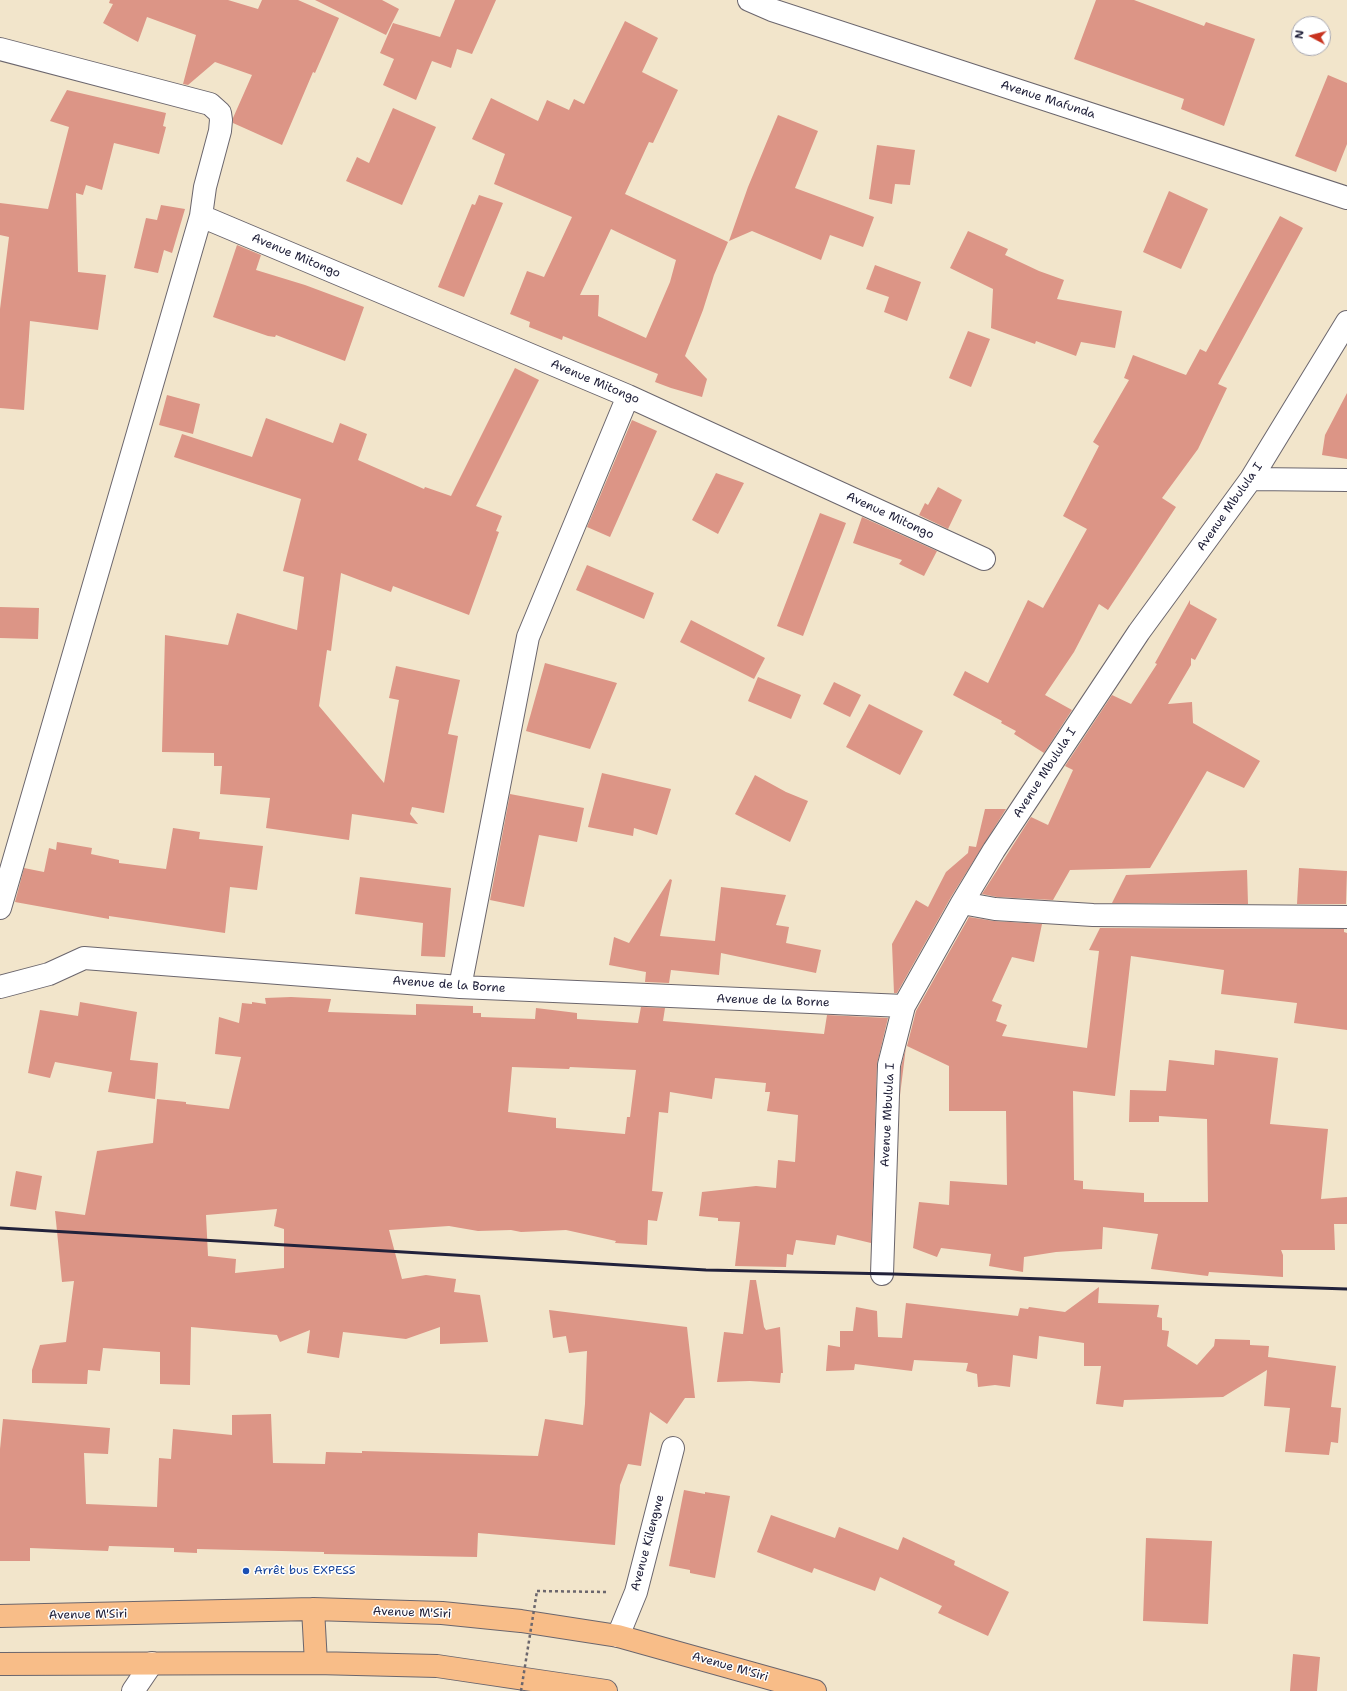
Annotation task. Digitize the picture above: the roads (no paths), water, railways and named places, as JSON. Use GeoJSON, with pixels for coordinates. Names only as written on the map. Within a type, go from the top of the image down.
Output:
{"type":"FeatureCollection","features":[{"type":"Feature","properties":{"kind":"highway","name":"Avenue M'Siri"},"geometry":{"type":"LineString","coordinates":[[0,1616],[313,1609],[442,1613],[521,1621],[618,1636],[815,1691]]}},
{"type":"Feature","properties":{"kind":"highway"},"geometry":{"type":"LineString","coordinates":[[313,1609],[316,1663]]}},
{"type":"Feature","properties":{"kind":"highway"},"geometry":{"type":"LineString","coordinates":[[0,1664],[316,1663],[437,1666],[600,1690]]}},
{"type":"Feature","properties":{"kind":"street","name":"Avenue Mafunda"},"geometry":{"type":"LineString","coordinates":[[749,0],[772,10],[1347,198]]}},
{"type":"Feature","properties":{"kind":"street"},"geometry":{"type":"LineString","coordinates":[[0,49],[210,104],[220,113],[221,120],[220,131],[205,187],[201,216],[0,908]]}},
{"type":"Feature","properties":{"kind":"street","name":"Avenue Mitongo"},"geometry":{"type":"LineString","coordinates":[[201,216],[628,396],[984,559]]}},
{"type":"Feature","properties":{"kind":"street","name":"Avenue Mbulula I"},"geometry":{"type":"LineString","coordinates":[[882,1274],[889,1066],[904,1006],[994,850],[1139,632],[1251,479],[1347,322]]}},
{"type":"Feature","properties":{"kind":"street"},"geometry":{"type":"LineString","coordinates":[[460,987],[528,637],[628,396]]}},
{"type":"Feature","properties":{"kind":"street"},"geometry":{"type":"LineString","coordinates":[[1251,479],[1347,480]]}},
{"type":"Feature","properties":{"kind":"street"},"geometry":{"type":"LineString","coordinates":[[962,904],[995,909],[1093,915],[1347,917]]}},
{"type":"Feature","properties":{"kind":"street","name":"Avenue de la Borne"},"geometry":{"type":"LineString","coordinates":[[0,987],[49,974],[84,958],[460,987],[904,1006]]}},
{"type":"Feature","properties":{"kind":"street","name":"Avenue Kilengwe"},"geometry":{"type":"LineString","coordinates":[[618,1636],[636,1592],[673,1448]]}},
{"type":"Feature","properties":{"kind":"street"},"geometry":{"type":"LineString","coordinates":[[133,1691],[152,1663]]}},
{"type":"Feature","properties":{"kind":"railway"},"geometry":{"type":"LineString","coordinates":[[0,1228],[706,1270],[893,1274],[1347,1289]]}},
{"type":"Feature","properties":{"kind":"place","name":"Arrêt bus EXPESS"},"geometry":{"type":"Point","coordinates":[246,1571]}}]}
